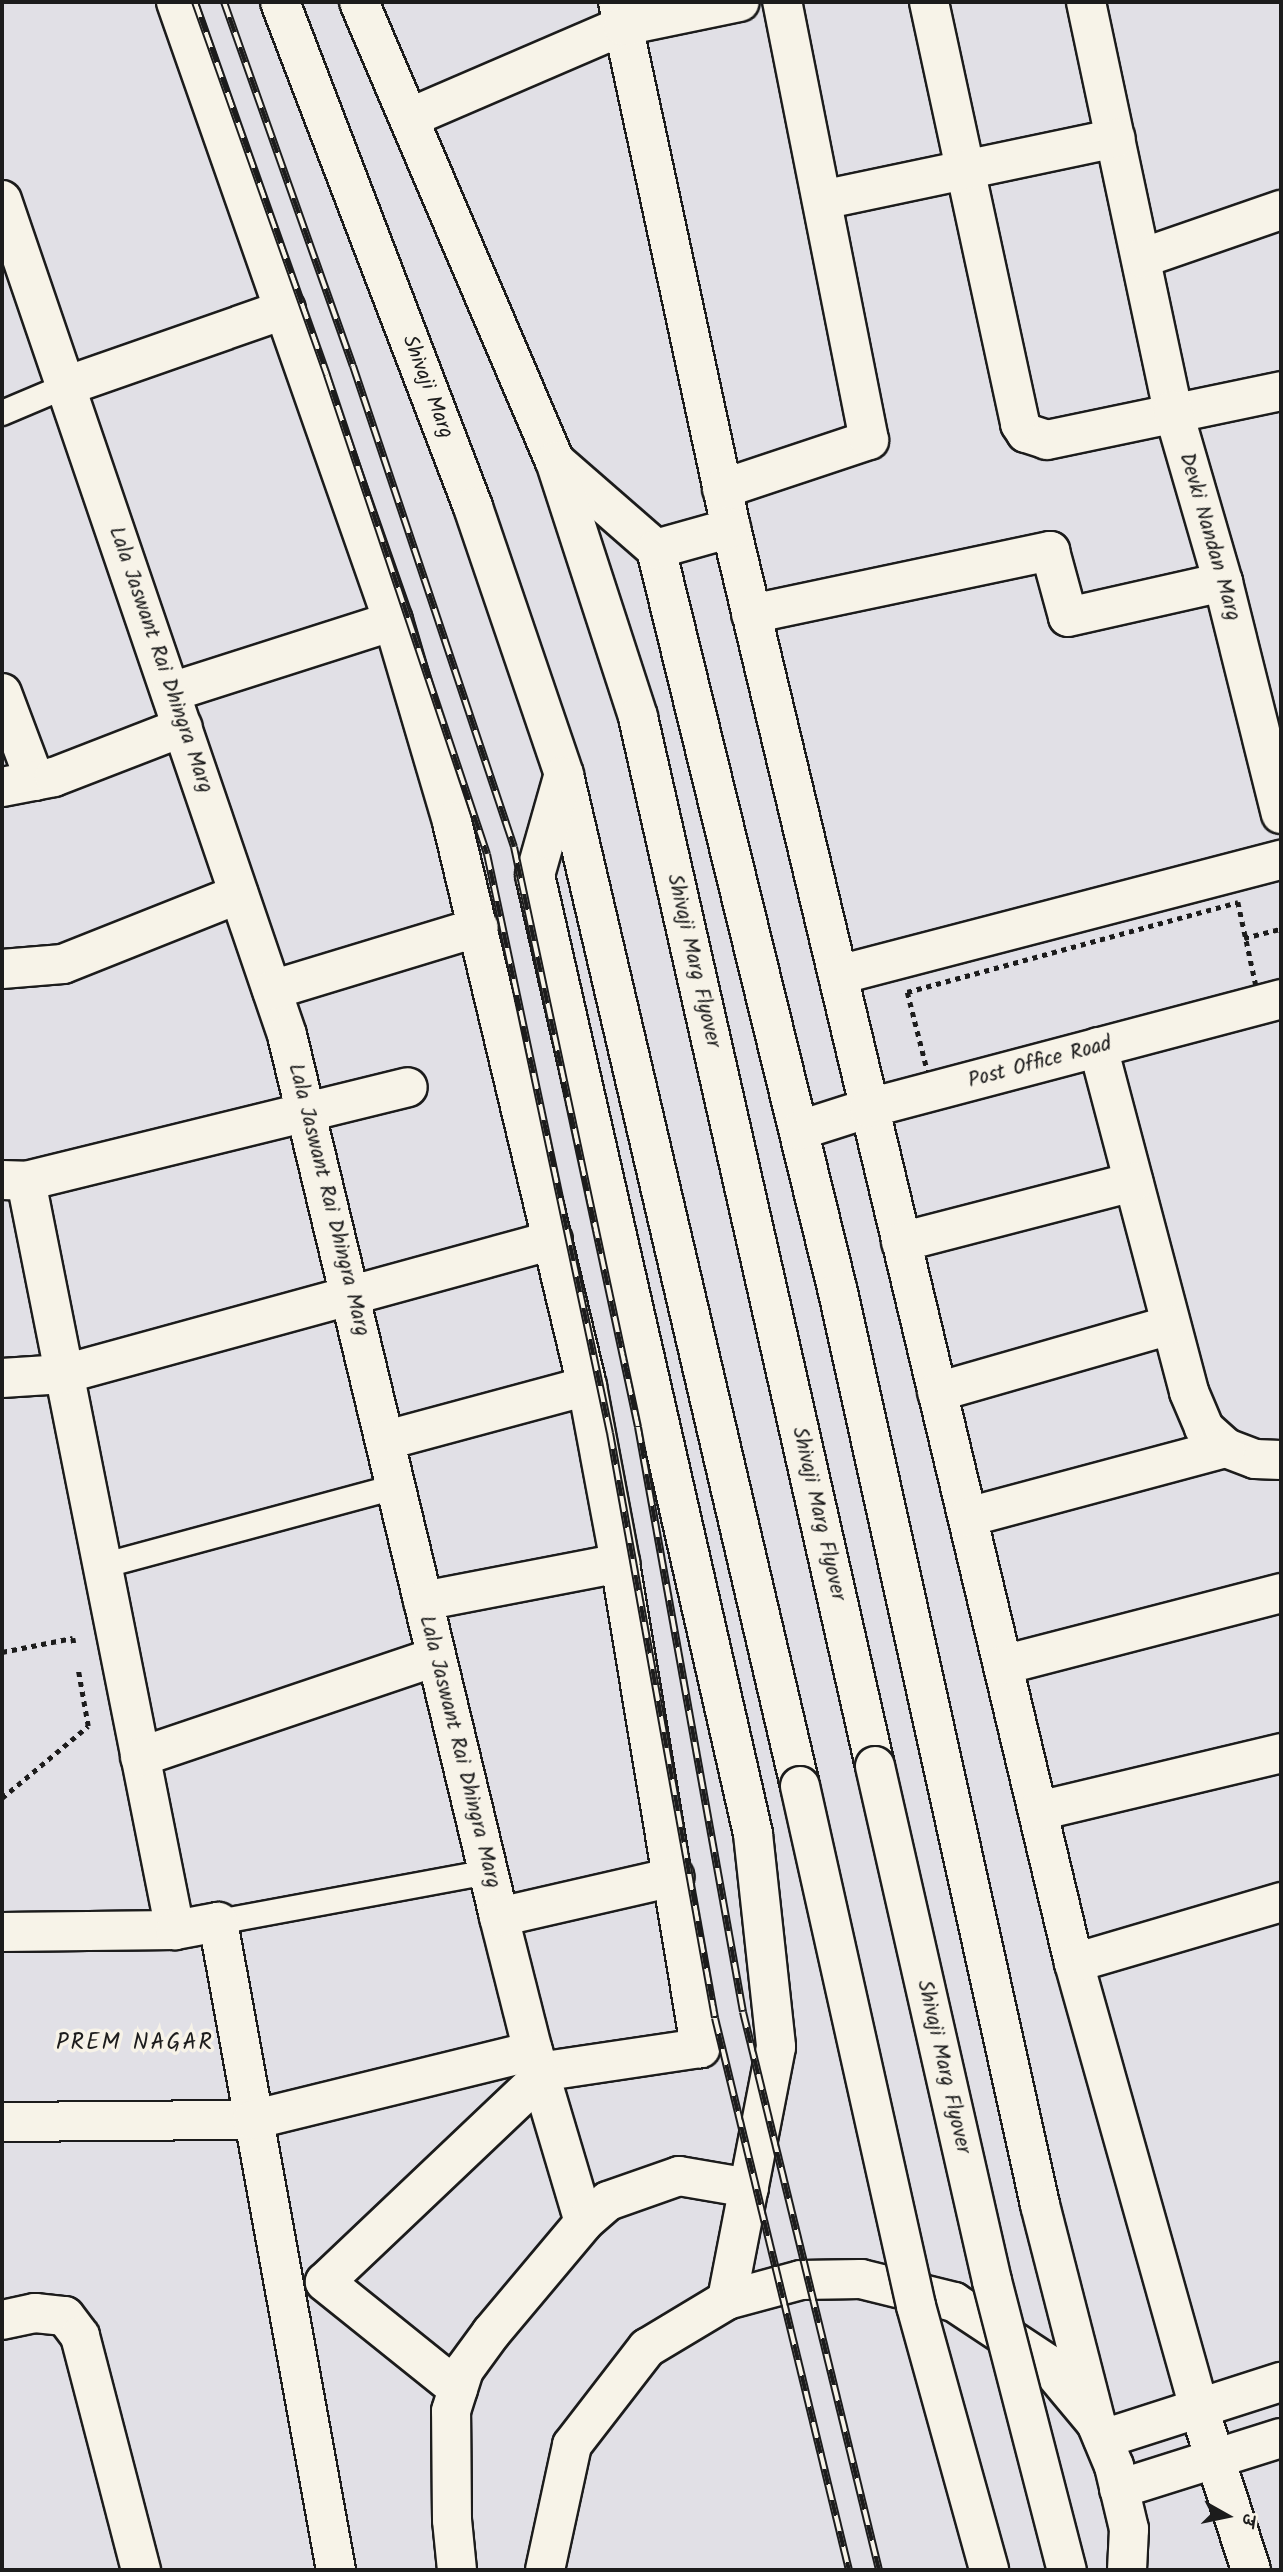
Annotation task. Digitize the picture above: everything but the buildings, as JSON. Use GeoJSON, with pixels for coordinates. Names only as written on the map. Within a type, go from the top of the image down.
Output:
{"type":"FeatureCollection","features":[{"type":"Feature","properties":{"kind":"street"},"geometry":{"type":"LineString","coordinates":[[2,2122],[252,2120],[537,2067],[700,2048],[674,1877],[587,1386],[479,927],[393,621],[286,309],[176,2]]}},
{"type":"Feature","properties":{"kind":"street","name":"Shivaji Marg"},"geometry":{"type":"LineString","coordinates":[[280,2],[473,507],[564,775]]}},
{"type":"Feature","properties":{"kind":"street"},"geometry":{"type":"LineString","coordinates":[[359,2],[555,461],[656,549],[800,1130],[1037,2192],[1100,2431],[1143,2570]]}},
{"type":"Feature","properties":{"kind":"street"},"geometry":{"type":"LineString","coordinates":[[409,117],[620,14],[740,2]]}},
{"type":"Feature","properties":{"kind":"street"},"geometry":{"type":"LineString","coordinates":[[722,489],[869,440],[782,2]]}},
{"type":"Feature","properties":{"kind":"street"},"geometry":{"type":"LineString","coordinates":[[929,2],[963,171],[1020,424],[1026,433],[1047,440],[1173,410],[1281,391]]}},
{"type":"Feature","properties":{"kind":"street","name":"Devki Nandan Marg"},"geometry":{"type":"LineString","coordinates":[[1086,2],[1173,410],[1223,582],[1269,714],[1281,814]]}},
{"type":"Feature","properties":{"kind":"street"},"geometry":{"type":"LineString","coordinates":[[620,14],[751,614],[1074,1963],[1199,2409],[1251,2570]]}},
{"type":"Feature","properties":{"kind":"street"},"geometry":{"type":"LineString","coordinates":[[822,200],[1116,138]]}},
{"type":"Feature","properties":{"kind":"street"},"geometry":{"type":"LineString","coordinates":[[1142,258],[1281,210]]}},
{"type":"Feature","properties":{"kind":"street","name":"Lala Jaswant Rai Dhingra Marg"},"geometry":{"type":"LineString","coordinates":[[5,218],[66,386],[272,990],[306,1111],[399,1486],[423,1601],[499,1917],[537,2067],[584,2222]]}},
{"type":"Feature","properties":{"kind":"street"},"geometry":{"type":"LineString","coordinates":[[66,386],[286,309]]}},
{"type":"Feature","properties":{"kind":"street","name":"Shivaji Marg Flyover"},"geometry":{"type":"LineString","coordinates":[[555,461],[638,717],[992,2281],[1067,2570]]}},
{"type":"Feature","properties":{"kind":"street"},"geometry":{"type":"LineString","coordinates":[[656,549],[731,528]]}},
{"type":"Feature","properties":{"kind":"street"},"geometry":{"type":"LineString","coordinates":[[751,614],[1050,551],[1068,617],[1223,582]]}},
{"type":"Feature","properties":{"kind":"street"},"geometry":{"type":"LineString","coordinates":[[171,692],[393,621]]}},
{"type":"Feature","properties":{"kind":"street"},"geometry":{"type":"LineString","coordinates":[[2,693],[18,784],[183,727]]}},
{"type":"Feature","properties":{"kind":"street"},"geometry":{"type":"LineString","coordinates":[[564,775],[916,2306],[989,2570]]}},
{"type":"Feature","properties":{"kind":"street"},"geometry":{"type":"LineString","coordinates":[[564,775],[535,875],[753,1834],[776,2047],[727,2300]]}},
{"type":"Feature","properties":{"kind":"street"},"geometry":{"type":"LineString","coordinates":[[838,975],[1281,860]]}},
{"type":"Feature","properties":{"kind":"street"},"geometry":{"type":"LineString","coordinates":[[2,969],[63,964],[239,894]]}},
{"type":"Feature","properties":{"kind":"street"},"geometry":{"type":"LineString","coordinates":[[272,990],[479,927]]}},
{"type":"Feature","properties":{"kind":"street","name":"Post Office Road"},"geometry":{"type":"LineString","coordinates":[[800,1130],[869,1108],[1281,999]]}},
{"type":"Feature","properties":{"kind":"street"},"geometry":{"type":"LineString","coordinates":[[1098,1047],[1171,1325],[1204,1429],[1226,1448],[1255,1459],[1281,1460]]}},
{"type":"Feature","properties":{"kind":"street"},"geometry":{"type":"LineString","coordinates":[[175,1930],[64,1374],[14,1181],[408,1087]]}},
{"type":"Feature","properties":{"kind":"street"},"geometry":{"type":"LineString","coordinates":[[901,1242],[1133,1182]]}},
{"type":"Feature","properties":{"kind":"street"},"geometry":{"type":"LineString","coordinates":[[2,1378],[64,1374],[351,1293],[552,1240]]}},
{"type":"Feature","properties":{"kind":"street"},"geometry":{"type":"LineString","coordinates":[[937,1392],[1171,1325]]}},
{"type":"Feature","properties":{"kind":"street"},"geometry":{"type":"LineString","coordinates":[[387,1440],[587,1386]]}},
{"type":"Feature","properties":{"kind":"street"},"geometry":{"type":"LineString","coordinates":[[968,1517],[1226,1448]]}},
{"type":"Feature","properties":{"kind":"street"},"geometry":{"type":"LineString","coordinates":[[423,1601],[620,1563]]}},
{"type":"Feature","properties":{"kind":"street"},"geometry":{"type":"LineString","coordinates":[[1003,1665],[1281,1593]]}},
{"type":"Feature","properties":{"kind":"street"},"geometry":{"type":"LineString","coordinates":[[140,1757],[436,1657]]}},
{"type":"Feature","properties":{"kind":"street"},"geometry":{"type":"LineString","coordinates":[[1038,1811],[1281,1753]]}},
{"type":"Feature","properties":{"kind":"street"},"geometry":{"type":"LineString","coordinates":[[499,1917],[674,1877]]}},
{"type":"Feature","properties":{"kind":"street"},"geometry":{"type":"LineString","coordinates":[[1074,1963],[1281,1902]]}},
{"type":"Feature","properties":{"kind":"street"},"geometry":{"type":"LineString","coordinates":[[2,1932],[175,1930],[218,1922],[336,2570]]}},
{"type":"Feature","properties":{"kind":"street"},"geometry":{"type":"LineString","coordinates":[[458,2389],[325,2282],[537,2067]]}},
{"type":"Feature","properties":{"kind":"street"},"geometry":{"type":"LineString","coordinates":[[457,2570],[452,2520],[451,2410],[464,2370],[491,2333],[584,2222],[608,2202],[679,2176],[749,2188]]}},
{"type":"Feature","properties":{"kind":"street"},"geometry":{"type":"LineString","coordinates":[[545,2570],[572,2445],[646,2348],[727,2300],[801,2280],[862,2279],[954,2302],[1046,2364],[1100,2431]]}},
{"type":"Feature","properties":{"kind":"street"},"geometry":{"type":"LineString","coordinates":[[2,2320],[35,2313],[65,2316],[80,2336],[141,2570]]}},
{"type":"Feature","properties":{"kind":"street"},"geometry":{"type":"LineString","coordinates":[[1100,2431],[1199,2409],[1281,2382]]}},
{"type":"Feature","properties":{"kind":"street"},"geometry":{"type":"LineString","coordinates":[[1119,2489],[1281,2438]]}},
{"type":"Feature","properties":{"kind":"street"},"geometry":{"type":"LineString","coordinates":[[1128,2570],[1129,2529]]}},
{"type":"Feature","properties":{"kind":"lane"},"geometry":{"type":"LineString","coordinates":[[2,413],[66,386]]}},
{"type":"Feature","properties":{"kind":"lane"},"geometry":{"type":"LineString","coordinates":[[102,1566],[399,1486]]}},
{"type":"Feature","properties":{"kind":"lane"},"geometry":{"type":"LineString","coordinates":[[218,1922],[488,1872]]}},
{"type":"Feature","properties":{"kind":"path"},"geometry":{"type":"LineString","coordinates":[[1238,902],[1244,938],[1257,990],[928,1075],[906,992],[1238,902]]}},
{"type":"Feature","properties":{"kind":"path"},"geometry":{"type":"LineString","coordinates":[[1244,938],[1281,929]]}},
{"type":"Feature","properties":{"kind":"path"},"geometry":{"type":"LineString","coordinates":[[2,1652],[73,1638],[75,1651]]}},
{"type":"Feature","properties":{"kind":"path"},"geometry":{"type":"LineString","coordinates":[[2,1798],[88,1726],[77,1663]]}},
{"type":"Feature","properties":{"kind":"railway"},"geometry":{"type":"LineString","coordinates":[[195,2],[327,375],[487,854],[610,1433],[715,2018],[849,2570]]}},
{"type":"Feature","properties":{"kind":"railway"},"geometry":{"type":"LineString","coordinates":[[224,2],[353,366],[514,847],[638,1427],[743,2012],[879,2570]]}},
{"type":"Feature","properties":{"kind":"district","name":"PREM NAGAR"},"geometry":{"type":"Point","coordinates":[135,2043]}}]}
